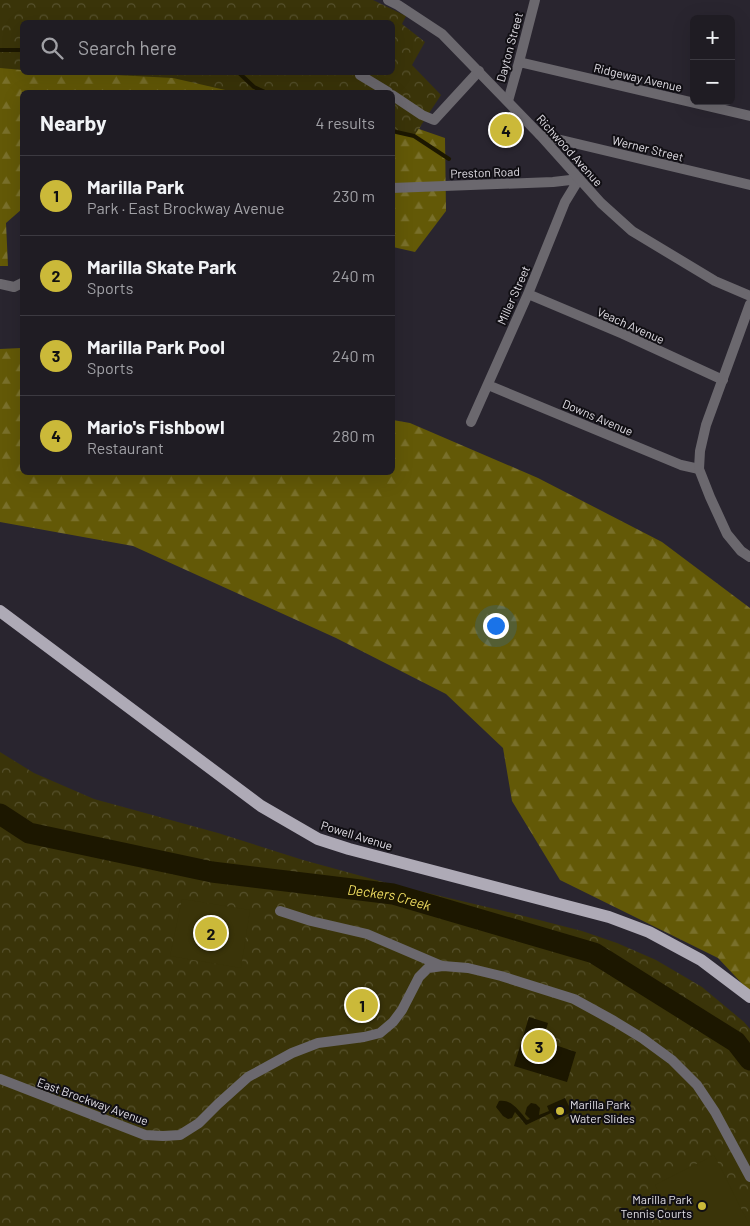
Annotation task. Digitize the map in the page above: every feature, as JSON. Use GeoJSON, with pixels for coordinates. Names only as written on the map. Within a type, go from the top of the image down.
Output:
{"type":"FeatureCollection","features":[{"type":"Feature","properties":{"kind":"main road","name":"Powell Avenue"},"geometry":{"type":"LineString","coordinates":[[0,611],[261,806],[318,839],[349,849],[609,917],[649,932],[701,960],[750,997]]}},
{"type":"Feature","properties":{"kind":"street","name":"Richwood Avenue"},"geometry":{"type":"LineString","coordinates":[[388,0],[442,34],[479,70],[601,203],[632,231],[715,281],[750,296]]}},
{"type":"Feature","properties":{"kind":"street","name":"Dayton Street"},"geometry":{"type":"LineString","coordinates":[[508,101],[535,0]]}},
{"type":"Feature","properties":{"kind":"street","name":"Ridgeway Avenue"},"geometry":{"type":"LineString","coordinates":[[519,62],[750,116]]}},
{"type":"Feature","properties":{"kind":"street"},"geometry":{"type":"LineString","coordinates":[[395,98],[422,115],[434,120],[479,70]]}},
{"type":"Feature","properties":{"kind":"street"},"geometry":{"type":"LineString","coordinates":[[362,75],[385,90]]}},
{"type":"Feature","properties":{"kind":"street","name":"Werner Street"},"geometry":{"type":"LineString","coordinates":[[540,135],[750,185]]}},
{"type":"Feature","properties":{"kind":"street","name":"Preston Road"},"geometry":{"type":"LineString","coordinates":[[395,188],[553,182],[579,179]]}},
{"type":"Feature","properties":{"kind":"street","name":"Miller Street"},"geometry":{"type":"LineString","coordinates":[[471,422],[528,294],[565,202],[579,179]]}},
{"type":"Feature","properties":{"kind":"street"},"geometry":{"type":"LineString","coordinates":[[0,284],[14,287],[20,284]]}},
{"type":"Feature","properties":{"kind":"street","name":"Veach Avenue"},"geometry":{"type":"LineString","coordinates":[[528,294],[623,334],[723,380]]}},
{"type":"Feature","properties":{"kind":"street"},"geometry":{"type":"LineString","coordinates":[[750,304],[706,425],[700,451],[699,469],[727,534],[741,551],[750,557]]}},
{"type":"Feature","properties":{"kind":"street","name":"Downs Avenue"},"geometry":{"type":"LineString","coordinates":[[488,385],[682,466],[699,469]]}},
{"type":"Feature","properties":{"kind":"street"},"geometry":{"type":"LineString","coordinates":[[280,911],[311,921],[367,934],[443,966]]}},
{"type":"Feature","properties":{"kind":"street","name":"East Brockway Avenue"},"geometry":{"type":"LineString","coordinates":[[0,1079],[66,1106],[146,1135],[180,1135],[200,1123],[248,1077],[292,1052],[318,1043],[364,1037],[380,1032],[393,1022],[402,1010],[419,977],[428,968],[443,966],[468,968],[502,976],[574,999],[642,1038],[672,1060],[697,1085],[715,1112],[750,1177]]}},
{"type":"Feature","properties":{"kind":"green space"},"geometry":{"type":"Polygon","coordinates":[[[0,0],[20,20],[20,75],[303,75],[370,90],[20,90],[20,211],[6,223],[8,266],[0,266],[0,0]]]}},
{"type":"Feature","properties":{"kind":"green space"},"geometry":{"type":"Polygon","coordinates":[[[0,0],[373,0],[406,16],[402,24],[425,42],[412,65],[441,95],[414,136],[395,131],[395,90],[225,90],[173,78],[115,75],[395,75],[395,20],[20,20],[20,70],[0,68],[0,0]]]}},
{"type":"Feature","properties":{"kind":"green space"},"geometry":{"type":"Polygon","coordinates":[[[395,103],[421,125],[419,129],[445,138],[446,211],[415,252],[395,247],[395,103]]]}},
{"type":"Feature","properties":{"kind":"green space"},"geometry":{"type":"Polygon","coordinates":[[[20,348],[20,475],[395,475],[395,420],[410,423],[538,478],[662,542],[750,608],[750,992],[718,958],[560,880],[512,801],[503,748],[446,694],[336,638],[133,546],[0,522],[0,349],[20,348]]]}},
{"type":"Feature","properties":{"kind":"green space"},"geometry":{"type":"Polygon","coordinates":[[[0,752],[34,773],[94,799],[394,885],[582,931],[617,943],[656,960],[702,987],[750,1029],[750,1226],[0,1226],[0,752]]]}},
{"type":"Feature","properties":{"kind":"green space"},"geometry":{"type":"Polygon","coordinates":[[[182,899],[250,910],[241,968],[170,956],[182,899]]]}},
{"type":"Feature","properties":{"kind":"green space","name":"Marilla Park Tennis Courts"},"geometry":{"type":"Polygon","coordinates":[[[714,1155],[750,1226],[676,1226],[655,1185],[714,1155]]]}},
{"type":"Feature","properties":{"kind":"shaded area"},"geometry":{"type":"Polygon","coordinates":[[[529,1017],[548,1023],[543,1041],[576,1052],[567,1082],[514,1066],[529,1017]]]}},
{"type":"Feature","properties":{"kind":"shaded area","name":"Marilla Park Water Slides"},"geometry":{"type":"Polygon","coordinates":[[[565,1098],[572,1112],[555,1120],[551,1113],[526,1125],[515,1112],[512,1118],[508,1119],[496,1107],[499,1101],[508,1102],[515,1106],[527,1120],[530,1119],[525,1114],[527,1107],[531,1103],[536,1104],[540,1108],[539,1115],[549,1111],[547,1106],[565,1098]]]}},
{"type":"Feature","properties":{"kind":"waterway"},"geometry":{"type":"LineString","coordinates":[[0,50],[20,50]]}},
{"type":"Feature","properties":{"kind":"waterway"},"geometry":{"type":"LineString","coordinates":[[241,75],[254,87],[261,90]]}},
{"type":"Feature","properties":{"kind":"waterway"},"geometry":{"type":"LineString","coordinates":[[395,132],[414,136],[449,159]]}},
{"type":"Feature","properties":{"kind":"waterway","name":"Deckers Creek"},"geometry":{"type":"LineString","coordinates":[[0,814],[29,833],[212,872],[393,894],[594,953],[736,1042],[750,1060]]}},
{"type":"Feature","properties":{"kind":"place","name":"Mario's Fishbowl"},"geometry":{"type":"Point","coordinates":[506,130]}},
{"type":"Feature","properties":{"kind":"place","name":"Marilla Skate Park"},"geometry":{"type":"Point","coordinates":[211,933]}},
{"type":"Feature","properties":{"kind":"place","name":"Marilla Park"},"geometry":{"type":"Point","coordinates":[362,1005]}},
{"type":"Feature","properties":{"kind":"place","name":"Marilla Park Pool"},"geometry":{"type":"Point","coordinates":[539,1046]}},
{"type":"Feature","properties":{"kind":"place","name":"Marilla Park Water Slides"},"geometry":{"type":"Point","coordinates":[560,1111]}},
{"type":"Feature","properties":{"kind":"place","name":"Marilla Park Tennis Courts"},"geometry":{"type":"Point","coordinates":[702,1206]}}]}
